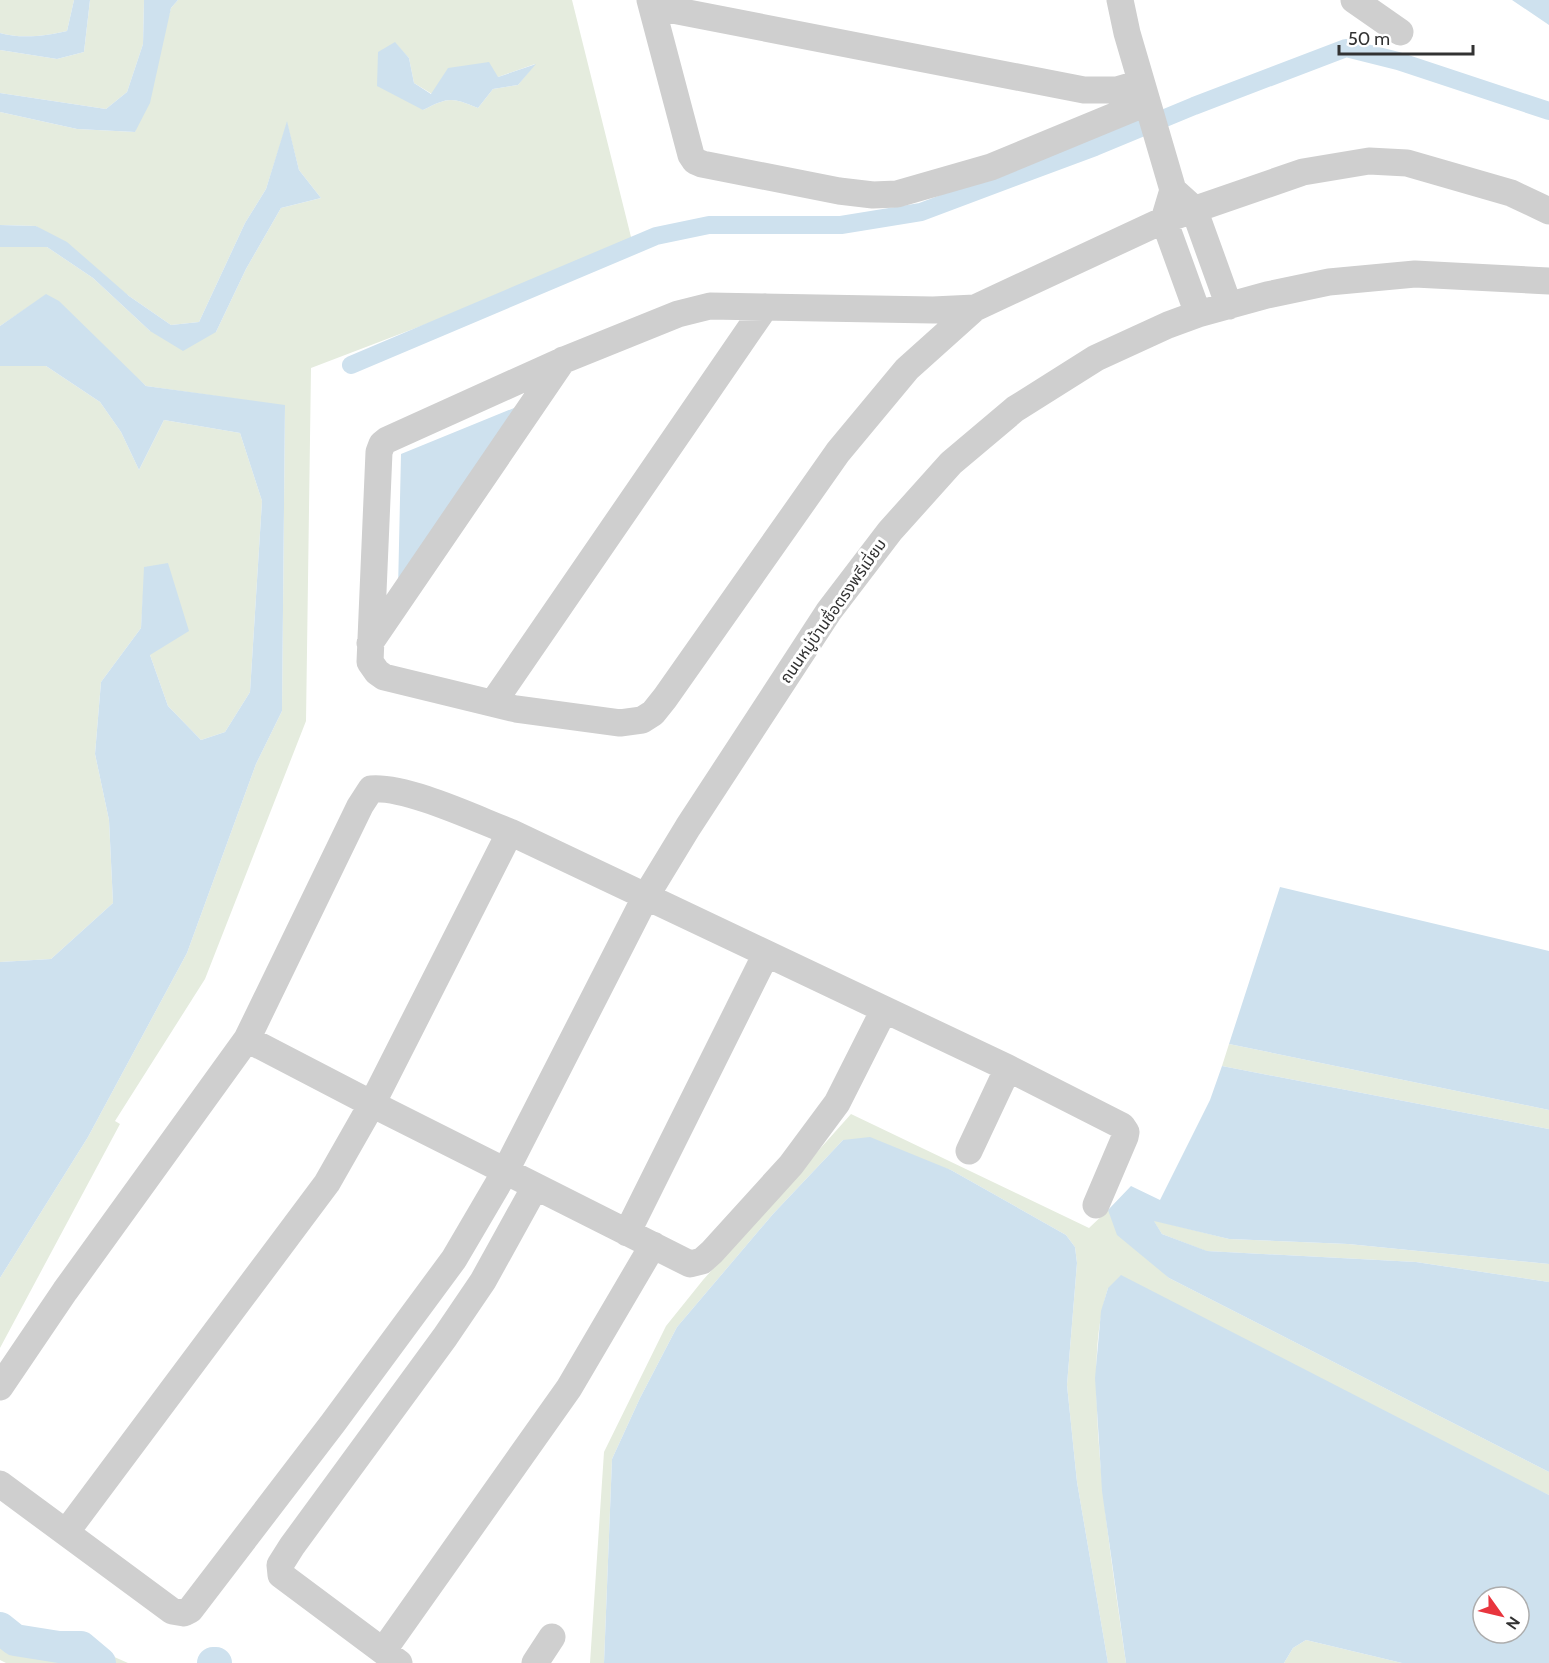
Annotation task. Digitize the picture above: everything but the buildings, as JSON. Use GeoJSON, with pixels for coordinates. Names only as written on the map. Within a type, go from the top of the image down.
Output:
{"type":"FeatureCollection","features":[{"type":"Feature","properties":{"kind":"street"},"geometry":{"type":"LineString","coordinates":[[1120,0],[1144,97],[1173,190],[1194,209],[1228,306]]}},
{"type":"Feature","properties":{"kind":"street"},"geometry":{"type":"LineString","coordinates":[[1354,0],[1400,32]]}},
{"type":"Feature","properties":{"kind":"street"},"geometry":{"type":"LineString","coordinates":[[651,3],[1084,90],[1117,90],[1144,97],[1106,120],[991,166],[897,194],[873,195],[839,191],[695,161],[691,155],[651,3]]}},
{"type":"Feature","properties":{"kind":"street"},"geometry":{"type":"LineString","coordinates":[[1100,90],[1106,120]]}},
{"type":"Feature","properties":{"kind":"street"},"geometry":{"type":"LineString","coordinates":[[975,308],[933,310],[711,306],[678,314],[564,360],[387,440],[382,444],[379,452],[370,662],[384,677],[516,709],[620,723],[642,720],[653,713],[838,452],[907,369],[975,308],[1164,220],[1303,172],[1369,161],[1407,164],[1511,193],[1549,211]]}},
{"type":"Feature","properties":{"kind":"street"},"geometry":{"type":"LineString","coordinates":[[1173,190],[1164,220],[1198,314]]}},
{"type":"Feature","properties":{"kind":"street","name":"ถนนหมู่บ้านซื่อตรงพรีเมี่ยม"},"geometry":{"type":"LineString","coordinates":[[0,1484],[172,1611],[184,1613],[190,1610],[454,1260],[505,1172],[646,896],[688,827],[829,611],[890,531],[951,463],[1015,409],[1096,358],[1168,325],[1228,306],[1329,282],[1415,274],[1549,281]]}},
{"type":"Feature","properties":{"kind":"street"},"geometry":{"type":"LineString","coordinates":[[493,703],[765,307]]}},
{"type":"Feature","properties":{"kind":"street"},"geometry":{"type":"LineString","coordinates":[[907,369],[933,310]]}},
{"type":"Feature","properties":{"kind":"street"},"geometry":{"type":"LineString","coordinates":[[370,644],[564,360]]}},
{"type":"Feature","properties":{"kind":"street"},"geometry":{"type":"LineString","coordinates":[[0,1387],[66,1290],[247,1039],[360,806],[371,789],[389,790],[429,800],[510,832],[1008,1068],[1122,1126],[1126,1132],[1096,1205]]}},
{"type":"Feature","properties":{"kind":"street"},"geometry":{"type":"LineString","coordinates":[[67,1532],[304,1216],[341,1160],[372,1104],[510,832]]}},
{"type":"Feature","properties":{"kind":"street"},"geometry":{"type":"LineString","coordinates":[[627,1233],[766,954]]}},
{"type":"Feature","properties":{"kind":"street"},"geometry":{"type":"LineString","coordinates":[[247,1039],[690,1264],[702,1261],[712,1252],[791,1165],[837,1103],[885,1010]]}},
{"type":"Feature","properties":{"kind":"street"},"geometry":{"type":"LineString","coordinates":[[969,1152],[1008,1068]]}},
{"type":"Feature","properties":{"kind":"street"},"geometry":{"type":"LineString","coordinates":[[535,1187],[483,1281],[445,1337],[292,1546],[280,1566],[281,1575],[391,1657],[570,1388],[653,1245]]}},
{"type":"Feature","properties":{"kind":"street"},"geometry":{"type":"LineString","coordinates":[[535,1663],[552,1637]]}},
{"type":"Feature","properties":{"kind":"shaded area"},"geometry":{"type":"Polygon","coordinates":[[[0,0],[74,0],[67,31],[25,36],[0,33],[0,0]]]}},
{"type":"Feature","properties":{"kind":"shaded area"},"geometry":{"type":"Polygon","coordinates":[[[90,0],[144,0],[143,44],[127,92],[106,109],[0,93],[0,50],[57,59],[84,52],[90,0]]]}},
{"type":"Feature","properties":{"kind":"shaded area"},"geometry":{"type":"Polygon","coordinates":[[[178,0],[572,0],[633,245],[311,368],[306,721],[205,979],[115,1121],[120,1124],[0,1348],[0,1278],[88,1137],[187,953],[256,764],[282,711],[285,406],[146,386],[46,295],[0,326],[0,247],[47,247],[93,278],[150,331],[216,332],[246,269],[281,208],[321,198],[299,170],[287,123],[266,189],[245,223],[199,322],[171,325],[36,226],[0,225],[0,112],[77,129],[135,132],[171,8],[178,0]],[[395,43],[423,110],[450,100],[478,108],[493,89],[518,85],[535,64],[498,77],[432,94],[414,83],[409,58],[395,43]]]}},
{"type":"Feature","properties":{"kind":"shaded area"},"geometry":{"type":"Polygon","coordinates":[[[0,366],[46,366],[100,402],[121,432],[139,470],[164,420],[240,433],[262,501],[250,692],[225,732],[201,740],[168,706],[150,655],[145,567],[141,628],[101,682],[95,754],[109,820],[113,903],[51,959],[0,962],[0,366]]]}},
{"type":"Feature","properties":{"kind":"shaded area"},"geometry":{"type":"Polygon","coordinates":[[[1229,1044],[1549,1110],[1549,1129],[1222,1066],[1229,1044]]]}},
{"type":"Feature","properties":{"kind":"shaded area"},"geometry":{"type":"Polygon","coordinates":[[[851,1114],[1089,1228],[1108,1210],[1169,1278],[1549,1472],[1549,1495],[1108,1288],[1098,1342],[1096,1378],[1098,1432],[1106,1519],[1126,1663],[1108,1663],[1077,1482],[1067,1385],[1077,1263],[1075,1247],[1066,1235],[951,1170],[843,1140],[773,1214],[677,1327],[640,1398],[612,1459],[604,1663],[590,1663],[604,1452],[666,1326],[703,1280],[851,1114]]]}},
{"type":"Feature","properties":{"kind":"shaded area"},"geometry":{"type":"Polygon","coordinates":[[[1153,1220],[1229,1239],[1348,1244],[1549,1264],[1549,1282],[1416,1262],[1206,1251],[1162,1234],[1153,1220]]]}},
{"type":"Feature","properties":{"kind":"shaded area"},"geometry":{"type":"Polygon","coordinates":[[[0,1637],[69,1637],[128,1663],[6,1663],[0,1660],[0,1637]]]}},
{"type":"Feature","properties":{"kind":"shaded area"},"geometry":{"type":"Polygon","coordinates":[[[1306,1640],[1402,1663],[1284,1663],[1293,1648],[1306,1640]]]}},
{"type":"Feature","properties":{"kind":"water"},"geometry":{"type":"Polygon","coordinates":[[[74,0],[90,0],[84,52],[57,59],[0,50],[0,33],[34,36],[67,31],[74,0]]]}},
{"type":"Feature","properties":{"kind":"water"},"geometry":{"type":"Polygon","coordinates":[[[144,0],[178,0],[171,8],[150,103],[135,132],[77,129],[0,112],[0,93],[106,109],[127,92],[143,44],[144,0]]]}},
{"type":"Feature","properties":{"kind":"water"},"geometry":{"type":"Polygon","coordinates":[[[1512,0],[1549,0],[1549,25],[1512,0]]]}},
{"type":"Feature","properties":{"kind":"water"},"geometry":{"type":"Polygon","coordinates":[[[395,42],[409,58],[414,83],[431,94],[448,68],[489,62],[498,77],[536,64],[518,85],[493,89],[478,108],[450,100],[423,110],[377,86],[378,52],[395,42]]]}},
{"type":"Feature","properties":{"kind":"water"},"geometry":{"type":"Polygon","coordinates":[[[287,121],[299,170],[321,198],[281,208],[246,269],[216,332],[183,351],[150,331],[93,278],[47,247],[0,247],[0,225],[36,226],[67,242],[129,296],[171,325],[199,322],[245,223],[266,189],[287,121]]]}},
{"type":"Feature","properties":{"kind":"water"},"geometry":{"type":"Polygon","coordinates":[[[46,294],[59,301],[146,386],[285,405],[282,711],[256,764],[187,953],[88,1137],[0,1278],[0,962],[51,959],[113,903],[109,820],[95,754],[101,682],[141,628],[144,567],[168,563],[189,631],[150,655],[168,706],[201,740],[225,732],[250,692],[262,501],[240,433],[164,420],[139,470],[121,432],[100,402],[46,366],[0,366],[0,326],[46,294]]]}},
{"type":"Feature","properties":{"kind":"water"},"geometry":{"type":"Polygon","coordinates":[[[536,399],[398,590],[401,454],[536,399]]]}},
{"type":"Feature","properties":{"kind":"water"},"geometry":{"type":"Polygon","coordinates":[[[1280,887],[1549,951],[1549,1110],[1229,1044],[1280,887]]]}},
{"type":"Feature","properties":{"kind":"water"},"geometry":{"type":"Polygon","coordinates":[[[1222,1066],[1549,1129],[1549,1264],[1348,1244],[1229,1239],[1154,1221],[1162,1234],[1207,1251],[1416,1262],[1549,1282],[1549,1472],[1169,1278],[1117,1235],[1108,1210],[1131,1186],[1160,1200],[1210,1100],[1222,1066]]]}},
{"type":"Feature","properties":{"kind":"water"},"geometry":{"type":"Polygon","coordinates":[[[870,1137],[951,1170],[1066,1235],[1075,1247],[1077,1263],[1067,1385],[1077,1482],[1108,1663],[604,1663],[612,1459],[640,1398],[677,1327],[773,1214],[843,1140],[870,1137]]]}},
{"type":"Feature","properties":{"kind":"water"},"geometry":{"type":"Polygon","coordinates":[[[1121,1275],[1549,1495],[1549,1663],[1402,1663],[1306,1640],[1293,1648],[1284,1663],[1126,1663],[1102,1491],[1095,1378],[1101,1311],[1108,1288],[1121,1275]]]}},
{"type":"Feature","properties":{"kind":"waterway"},"geometry":{"type":"LineString","coordinates":[[351,365],[656,236],[709,225],[841,225],[921,212],[1095,147],[1194,106],[1346,48],[1398,61],[1549,111]]}},
{"type":"Feature","properties":{"kind":"waterway"},"geometry":{"type":"LineString","coordinates":[[0,1628],[15,1640],[59,1647],[81,1647],[100,1663]]}}]}
